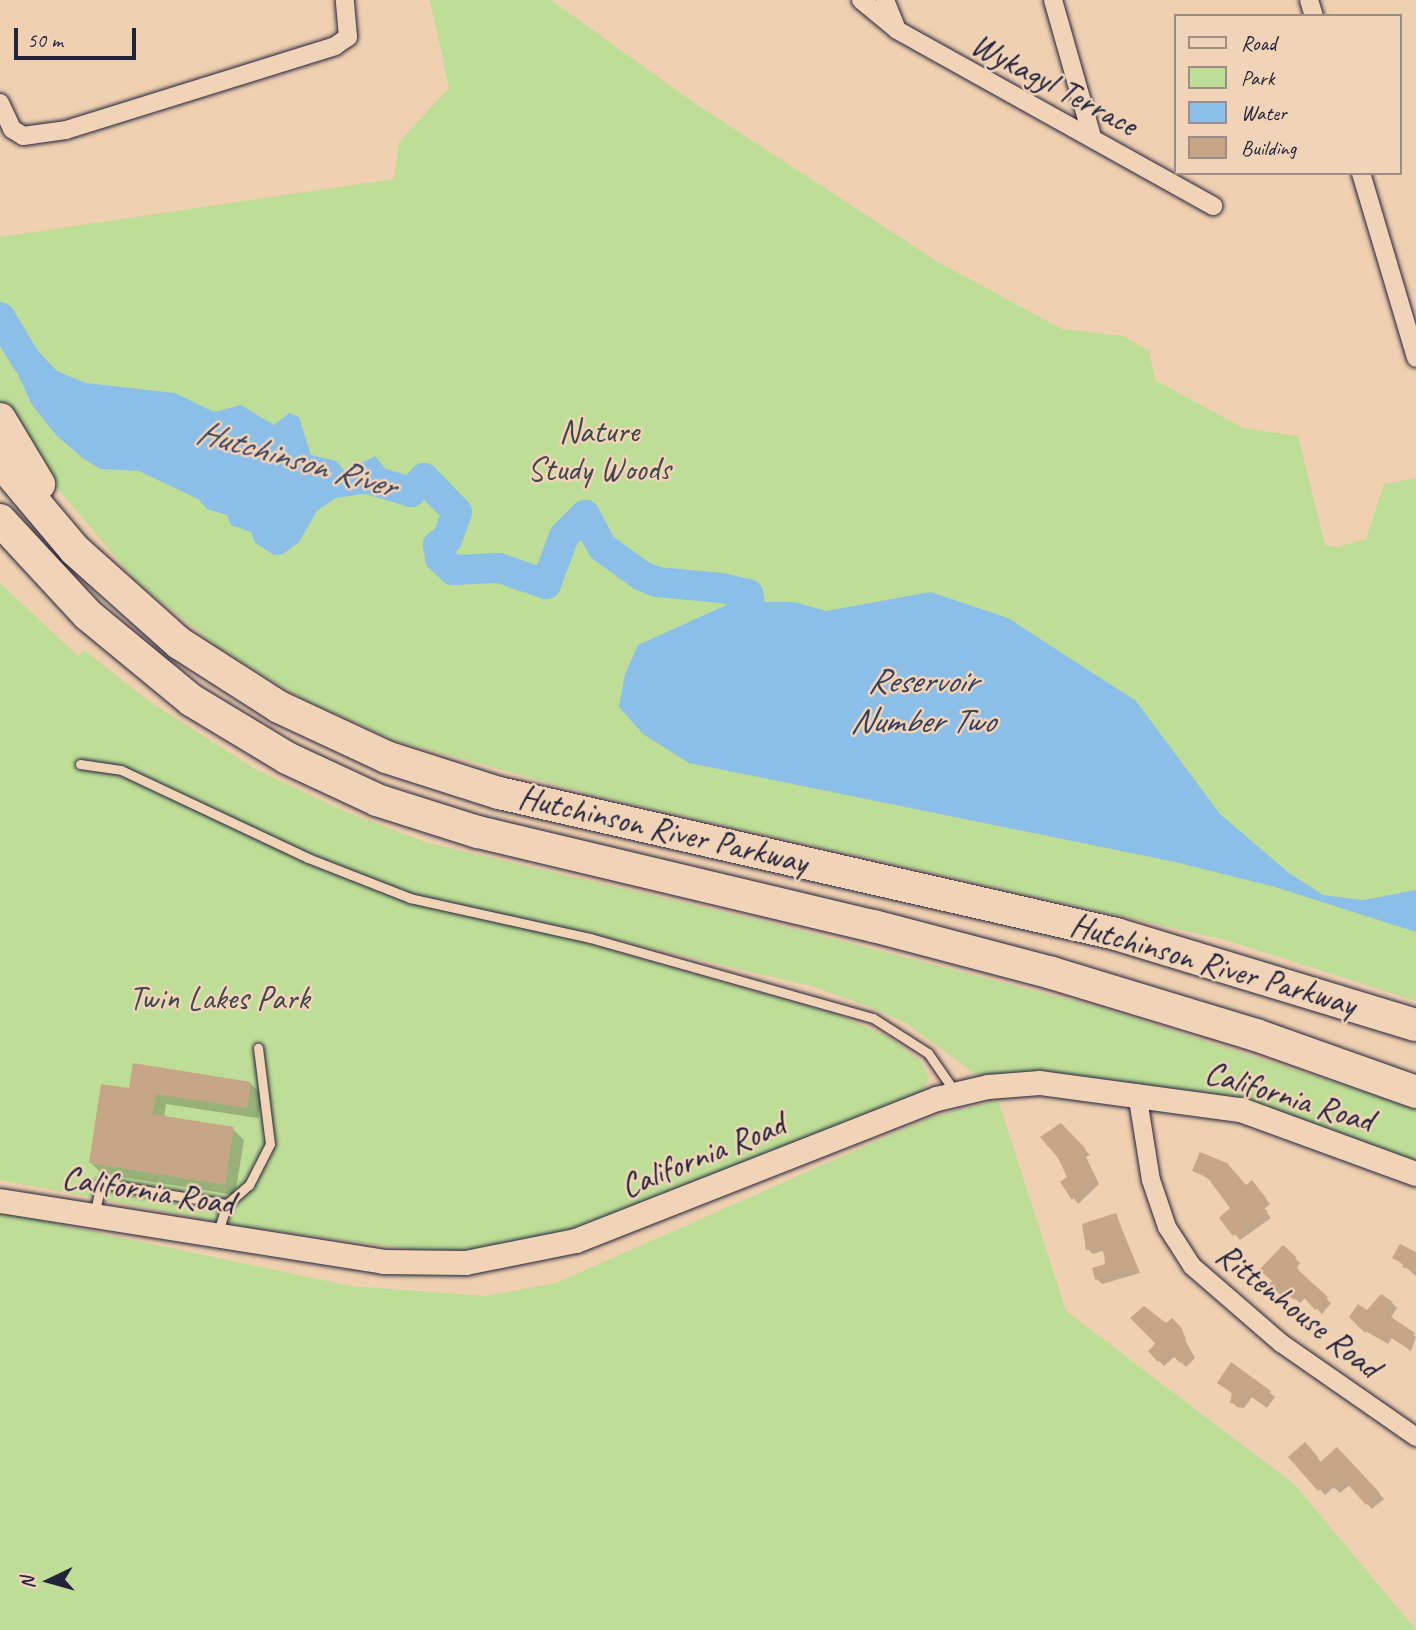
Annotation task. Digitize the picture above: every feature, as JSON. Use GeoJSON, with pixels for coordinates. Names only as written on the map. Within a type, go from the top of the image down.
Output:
{"type":"FeatureCollection","features":[{"type":"Feature","properties":{"kind":"highway"},"geometry":{"type":"LineString","coordinates":[[0,419],[75,550]]}},
{"type":"Feature","properties":{"kind":"highway","name":"Hutchinson River Parkway"},"geometry":{"type":"LineString","coordinates":[[0,461],[75,550],[157,625],[246,688],[332,734],[414,767],[499,793],[1116,934],[1416,1025]]}},
{"type":"Feature","properties":{"kind":"highway","name":"Hutchinson River Parkway"},"geometry":{"type":"LineString","coordinates":[[0,520],[69,597],[130,651],[236,729],[316,773],[403,810],[478,832],[989,956],[1221,1024],[1416,1092]]}},
{"type":"Feature","properties":{"kind":"highway"},"geometry":{"type":"LineString","coordinates":[[0,553],[43,593],[130,651]]}},
{"type":"Feature","properties":{"kind":"highway"},"geometry":{"type":"LineString","coordinates":[[1348,1067],[1416,1081]]}},
{"type":"Feature","properties":{"kind":"main road","name":"California Road"},"geometry":{"type":"LineString","coordinates":[[0,1201],[408,1264],[512,1257],[596,1234],[956,1094],[1040,1083],[1137,1093],[1241,1110],[1416,1174]]}},
{"type":"Feature","properties":{"kind":"street"},"geometry":{"type":"LineString","coordinates":[[0,103],[12,129],[23,136],[66,130],[335,47],[348,37],[345,0]]}},
{"type":"Feature","properties":{"kind":"street","name":"Wykagyl Terrace"},"geometry":{"type":"LineString","coordinates":[[861,0],[897,30],[1213,206]]}},
{"type":"Feature","properties":{"kind":"street"},"geometry":{"type":"LineString","coordinates":[[885,0],[897,30]]}},
{"type":"Feature","properties":{"kind":"street"},"geometry":{"type":"LineString","coordinates":[[1053,0],[1092,137]]}},
{"type":"Feature","properties":{"kind":"street"},"geometry":{"type":"LineString","coordinates":[[1362,175],[1416,358]]}},
{"type":"Feature","properties":{"kind":"street","name":"Rittenhouse Road"},"geometry":{"type":"LineString","coordinates":[[1137,1093],[1151,1180],[1167,1227],[1192,1266],[1282,1343],[1416,1437]]}},
{"type":"Feature","properties":{"kind":"lane"},"geometry":{"type":"LineString","coordinates":[[80,765],[121,770],[308,858],[410,898],[590,938],[873,1018],[928,1053],[956,1094]]}},
{"type":"Feature","properties":{"kind":"lane"},"geometry":{"type":"LineString","coordinates":[[217,1235],[227,1204],[249,1185],[270,1144],[258,1048]]}},
{"type":"Feature","properties":{"kind":"lane"},"geometry":{"type":"LineString","coordinates":[[94,1216],[101,1183],[227,1204]]}},
{"type":"Feature","properties":{"kind":"green space","name":"Nature Study Woods"},"geometry":{"type":"Polygon","coordinates":[[[430,0],[551,0],[696,104],[938,262],[1062,329],[1123,336],[1149,351],[1155,380],[1243,428],[1298,436],[1325,545],[1337,547],[1366,539],[1384,484],[1416,478],[1416,1001],[1225,940],[596,796],[393,740],[295,695],[215,645],[136,581],[40,468],[0,406],[0,237],[394,179],[399,142],[449,88],[430,0]]]}},
{"type":"Feature","properties":{"kind":"green space","name":"Twin Lakes Park"},"geometry":{"type":"Polygon","coordinates":[[[0,583],[78,656],[84,650],[149,701],[255,769],[346,812],[428,843],[767,922],[1105,1009],[1380,1097],[1416,1110],[1416,1166],[1271,1110],[1213,1093],[1061,1076],[981,1078],[906,1023],[868,1006],[811,986],[578,931],[589,944],[838,1015],[887,1036],[921,1061],[929,1078],[921,1094],[587,1228],[536,1242],[437,1253],[244,1227],[0,1180],[0,583]]]}},
{"type":"Feature","properties":{"kind":"green space"},"geometry":{"type":"Polygon","coordinates":[[[998,1100],[1066,1311],[1294,1484],[1416,1630],[0,1630],[0,1212],[351,1286],[485,1296],[556,1283],[931,1117],[998,1100]]]}},
{"type":"Feature","properties":{"kind":"water"},"geometry":{"type":"Polygon","coordinates":[[[7,351],[86,383],[175,393],[214,412],[241,405],[274,425],[289,413],[299,417],[311,455],[336,461],[345,471],[375,456],[401,488],[336,498],[317,511],[299,542],[283,554],[274,555],[255,543],[251,532],[231,525],[227,515],[207,509],[198,499],[139,471],[100,469],[84,459],[57,436],[32,405],[7,351]]]}},
{"type":"Feature","properties":{"kind":"water","name":"Reservoir Number Two"},"geometry":{"type":"Polygon","coordinates":[[[931,592],[1008,618],[1136,701],[1220,814],[1289,873],[1323,895],[1363,900],[1416,890],[1416,932],[1275,887],[1175,862],[689,763],[643,734],[619,707],[625,674],[638,645],[733,602],[794,602],[826,611],[931,592]]]}},
{"type":"Feature","properties":{"kind":"building"},"geometry":{"type":"Polygon","coordinates":[[[133,1063],[251,1082],[247,1108],[156,1094],[152,1114],[234,1127],[225,1185],[89,1163],[101,1084],[129,1088],[133,1063]]]}},
{"type":"Feature","properties":{"kind":"building"},"geometry":{"type":"Polygon","coordinates":[[[1061,1123],[1086,1149],[1082,1152],[1095,1178],[1072,1200],[1060,1182],[1067,1177],[1058,1158],[1040,1137],[1061,1123]]]}},
{"type":"Feature","properties":{"kind":"building"},"geometry":{"type":"Polygon","coordinates":[[[1200,1152],[1227,1163],[1246,1185],[1252,1180],[1266,1198],[1260,1203],[1268,1212],[1233,1236],[1219,1218],[1230,1208],[1207,1177],[1192,1171],[1200,1152]]]}},
{"type":"Feature","properties":{"kind":"building"},"geometry":{"type":"Polygon","coordinates":[[[1116,1213],[1136,1268],[1095,1280],[1092,1268],[1105,1264],[1104,1255],[1101,1245],[1086,1250],[1082,1224],[1116,1213]]]}},
{"type":"Feature","properties":{"kind":"building"},"geometry":{"type":"Polygon","coordinates":[[[1400,1244],[1416,1252],[1416,1271],[1402,1267],[1404,1264],[1392,1258],[1400,1244]]]}},
{"type":"Feature","properties":{"kind":"building"},"geometry":{"type":"Polygon","coordinates":[[[1283,1245],[1296,1257],[1293,1261],[1298,1270],[1328,1297],[1315,1310],[1300,1293],[1294,1300],[1280,1288],[1273,1291],[1269,1285],[1272,1281],[1259,1270],[1283,1245]]]}},
{"type":"Feature","properties":{"kind":"building"},"geometry":{"type":"Polygon","coordinates":[[[1381,1294],[1393,1302],[1385,1313],[1415,1333],[1406,1347],[1386,1334],[1383,1340],[1368,1330],[1365,1333],[1349,1317],[1358,1304],[1367,1310],[1381,1294]]]}},
{"type":"Feature","properties":{"kind":"building"},"geometry":{"type":"Polygon","coordinates":[[[1144,1306],[1166,1323],[1172,1318],[1181,1327],[1186,1339],[1182,1343],[1191,1352],[1180,1363],[1169,1352],[1158,1362],[1148,1351],[1156,1344],[1130,1318],[1144,1306]]]}},
{"type":"Feature","properties":{"kind":"building"},"geometry":{"type":"Polygon","coordinates":[[[1231,1362],[1271,1391],[1262,1404],[1246,1393],[1239,1404],[1230,1403],[1232,1393],[1217,1383],[1231,1362]]]}},
{"type":"Feature","properties":{"kind":"building"},"geometry":{"type":"Polygon","coordinates":[[[1305,1442],[1318,1457],[1314,1460],[1317,1465],[1337,1447],[1380,1493],[1366,1505],[1344,1480],[1334,1489],[1328,1483],[1318,1491],[1288,1457],[1305,1442]]]}},
{"type":"Feature","properties":{"kind":"waterway","name":"Hutchinson River"},"geometry":{"type":"LineString","coordinates":[[0,317],[26,360],[51,387]]}},
{"type":"Feature","properties":{"kind":"waterway","name":"Hutchinson River"},"geometry":{"type":"LineString","coordinates":[[361,477],[411,492],[424,478],[457,512],[447,539],[438,545],[440,558],[453,570],[499,568],[546,584],[564,536],[585,515],[602,547],[642,576],[657,582],[722,588],[748,594],[750,604]]}}]}
